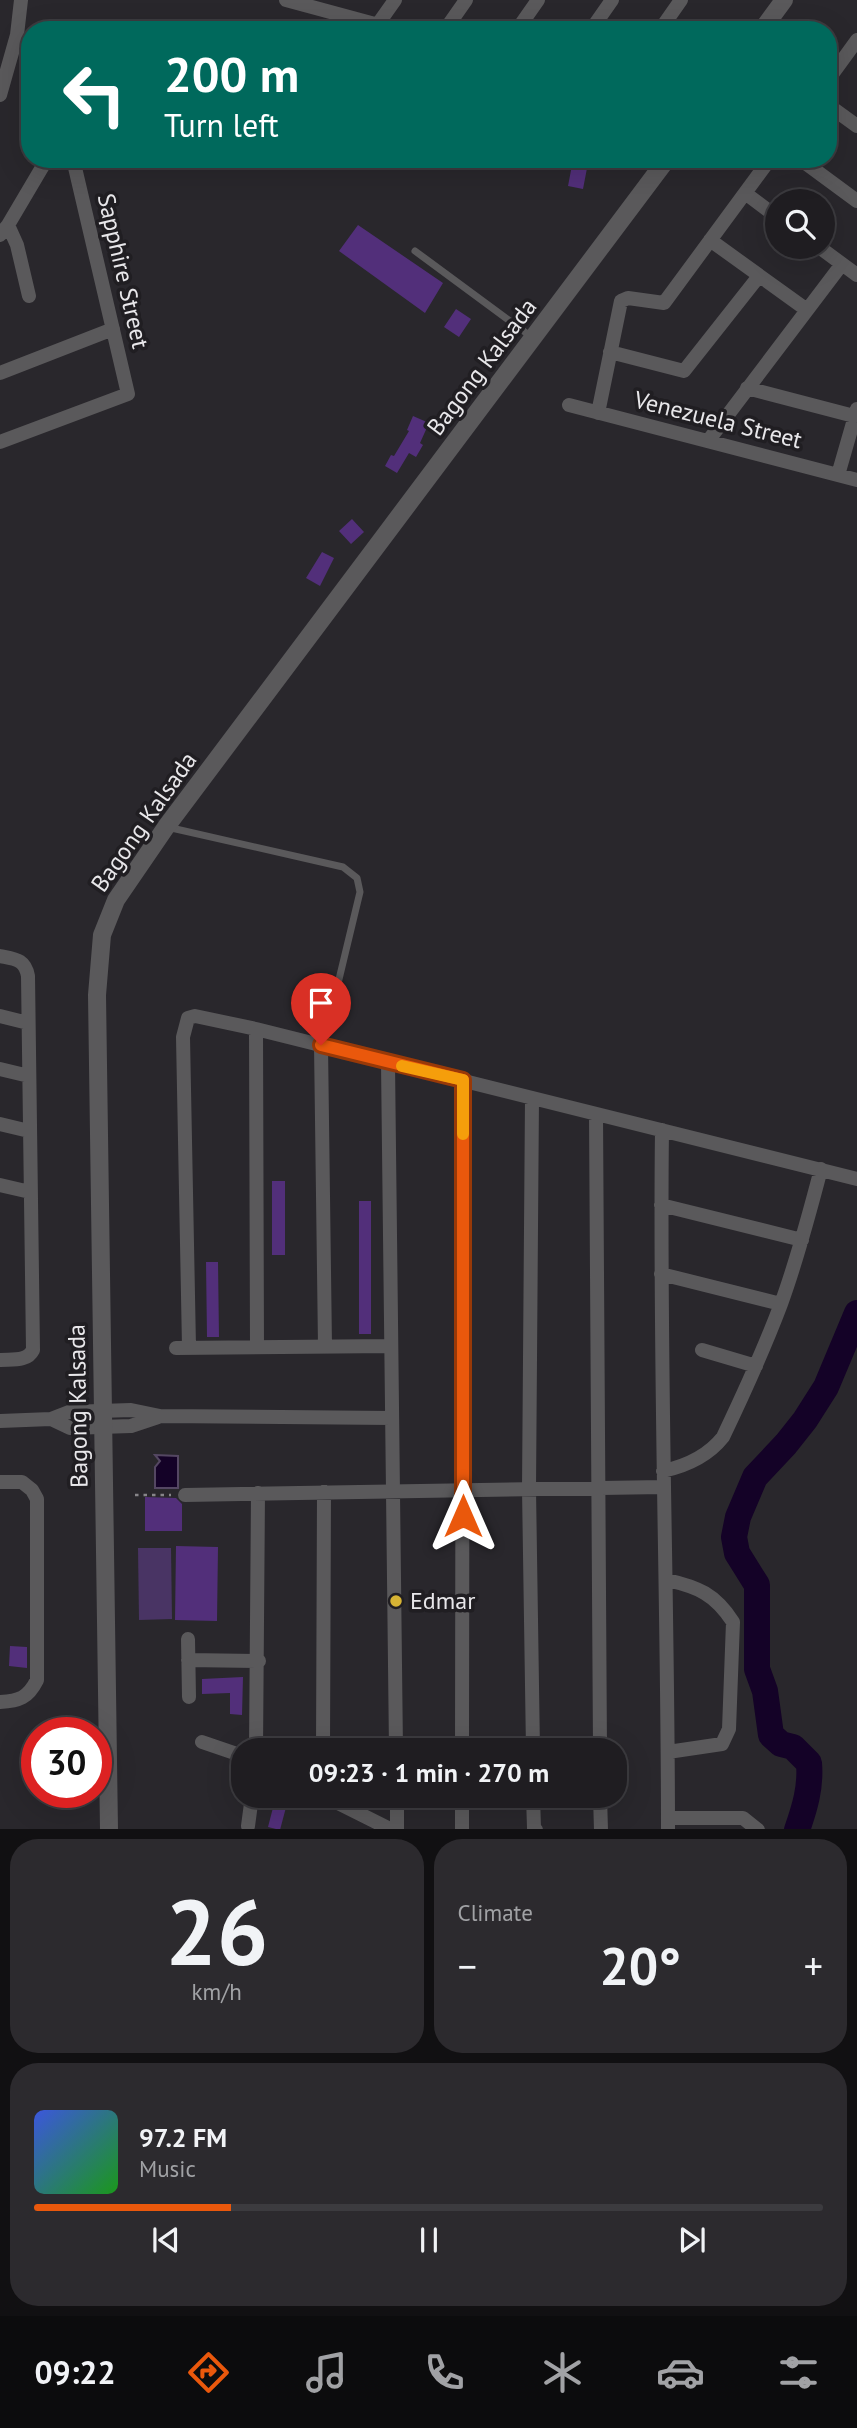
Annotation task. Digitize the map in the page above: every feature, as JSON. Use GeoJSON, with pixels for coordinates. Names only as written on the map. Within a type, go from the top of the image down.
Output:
{"type":"FeatureCollection","features":[{"type":"Feature","properties":{"kind":"street"},"geometry":{"type":"LineString","coordinates":[[21,0],[22,21]]}},
{"type":"Feature","properties":{"kind":"street"},"geometry":{"type":"LineString","coordinates":[[286,0],[316,4],[369,21]]}},
{"type":"Feature","properties":{"kind":"street"},"geometry":{"type":"LineString","coordinates":[[380,21],[395,0]]}},
{"type":"Feature","properties":{"kind":"street"},"geometry":{"type":"LineString","coordinates":[[452,21],[466,0]]}},
{"type":"Feature","properties":{"kind":"street"},"geometry":{"type":"LineString","coordinates":[[523,21],[538,0]]}},
{"type":"Feature","properties":{"kind":"street"},"geometry":{"type":"LineString","coordinates":[[597,21],[611,0]]}},
{"type":"Feature","properties":{"kind":"street"},"geometry":{"type":"LineString","coordinates":[[666,21],[681,0]]}},
{"type":"Feature","properties":{"kind":"street"},"geometry":{"type":"LineString","coordinates":[[768,21],[783,0]]}},
{"type":"Feature","properties":{"kind":"street"},"geometry":{"type":"LineString","coordinates":[[0,95],[21,41]]}},
{"type":"Feature","properties":{"kind":"street"},"geometry":{"type":"LineString","coordinates":[[837,69],[855,48]]}},
{"type":"Feature","properties":{"kind":"street"},"geometry":{"type":"LineString","coordinates":[[837,112],[857,126]]}},
{"type":"Feature","properties":{"kind":"street"},"geometry":{"type":"LineString","coordinates":[[29,296],[17,245],[4,230],[42,168]]}},
{"type":"Feature","properties":{"kind":"street","name":"Sapphire Street"},"geometry":{"type":"LineString","coordinates":[[0,442],[128,394],[75,168]]}},
{"type":"Feature","properties":{"kind":"street","name":"Bagong Kalsada"},"geometry":{"type":"LineString","coordinates":[[109,1829],[97,995],[102,935],[116,900],[166,827],[660,168]]}},
{"type":"Feature","properties":{"kind":"street"},"geometry":{"type":"LineString","coordinates":[[598,413],[621,301],[628,298],[664,303],[764,168]]}},
{"type":"Feature","properties":{"kind":"street"},"geometry":{"type":"LineString","coordinates":[[812,168],[857,201]]}},
{"type":"Feature","properties":{"kind":"street"},"geometry":{"type":"LineString","coordinates":[[745,193],[765,208]]}},
{"type":"Feature","properties":{"kind":"street"},"geometry":{"type":"LineString","coordinates":[[710,240],[807,310]]}},
{"type":"Feature","properties":{"kind":"street"},"geometry":{"type":"LineString","coordinates":[[835,259],[857,275]]}},
{"type":"Feature","properties":{"kind":"street"},"geometry":{"type":"LineString","coordinates":[[708,441],[842,264]]}},
{"type":"Feature","properties":{"kind":"street"},"geometry":{"type":"LineString","coordinates":[[610,352],[684,371],[759,275]]}},
{"type":"Feature","properties":{"kind":"street"},"geometry":{"type":"LineString","coordinates":[[0,373],[113,329]]}},
{"type":"Feature","properties":{"kind":"street"},"geometry":{"type":"LineString","coordinates":[[747,388],[856,412],[838,474]]}},
{"type":"Feature","properties":{"kind":"street","name":"Venezuela Street"},"geometry":{"type":"LineString","coordinates":[[569,405],[857,480]]}},
{"type":"Feature","properties":{"kind":"street"},"geometry":{"type":"LineString","coordinates":[[0,956],[20,960],[26,967],[33,1350],[30,1356],[24,1359],[0,1360]]}},
{"type":"Feature","properties":{"kind":"street"},"geometry":{"type":"LineString","coordinates":[[0,1016],[28,1023]]}},
{"type":"Feature","properties":{"kind":"street"},"geometry":{"type":"LineString","coordinates":[[391,1346],[182,1348],[185,1025],[188,1018],[195,1016],[256,1029],[857,1178]]}},
{"type":"Feature","properties":{"kind":"street"},"geometry":{"type":"LineString","coordinates":[[256,1029],[257,1347]]}},
{"type":"Feature","properties":{"kind":"street"},"geometry":{"type":"LineString","coordinates":[[321,1045],[325,1346]]}},
{"type":"Feature","properties":{"kind":"street"},"geometry":{"type":"LineString","coordinates":[[388,1063],[396,1738]]}},
{"type":"Feature","properties":{"kind":"street"},"geometry":{"type":"LineString","coordinates":[[0,1069],[29,1076]]}},
{"type":"Feature","properties":{"kind":"street"},"geometry":{"type":"LineString","coordinates":[[462,1738],[463,1080]]}},
{"type":"Feature","properties":{"kind":"street"},"geometry":{"type":"LineString","coordinates":[[532,1098],[529,1489],[533,1738]]}},
{"type":"Feature","properties":{"kind":"street"},"geometry":{"type":"LineString","coordinates":[[596,1114],[600,1738]]}},
{"type":"Feature","properties":{"kind":"street"},"geometry":{"type":"LineString","coordinates":[[0,1124],[29,1131]]}},
{"type":"Feature","properties":{"kind":"street"},"geometry":{"type":"LineString","coordinates":[[662,1130],[668,1824],[743,1818],[758,1829]]}},
{"type":"Feature","properties":{"kind":"street"},"geometry":{"type":"LineString","coordinates":[[663,1471],[685,1466],[716,1446],[723,1437],[781,1304],[821,1170]]}},
{"type":"Feature","properties":{"kind":"street"},"geometry":{"type":"LineString","coordinates":[[0,1185],[30,1192]]}},
{"type":"Feature","properties":{"kind":"street"},"geometry":{"type":"LineString","coordinates":[[661,1205],[802,1240]]}},
{"type":"Feature","properties":{"kind":"street"},"geometry":{"type":"LineString","coordinates":[[662,1274],[781,1304]]}},
{"type":"Feature","properties":{"kind":"street"},"geometry":{"type":"LineString","coordinates":[[702,1350],[756,1366]]}},
{"type":"Feature","properties":{"kind":"street"},"geometry":{"type":"LineString","coordinates":[[0,1421],[51,1419],[69,1412],[102,1419],[131,1410],[160,1416],[392,1418]]}},
{"type":"Feature","properties":{"kind":"street"},"geometry":{"type":"LineString","coordinates":[[0,1482],[22,1482],[32,1490],[37,1499],[37,1680],[32,1692],[20,1701],[0,1702]]}},
{"type":"Feature","properties":{"kind":"street"},"geometry":{"type":"LineString","coordinates":[[185,1495],[663,1487]]}},
{"type":"Feature","properties":{"kind":"street"},"geometry":{"type":"LineString","coordinates":[[323,1738],[324,1492]]}},
{"type":"Feature","properties":{"kind":"street"},"geometry":{"type":"LineString","coordinates":[[256,1738],[258,1493]]}},
{"type":"Feature","properties":{"kind":"street"},"geometry":{"type":"LineString","coordinates":[[667,1580],[695,1587],[710,1595],[724,1608],[733,1622],[729,1729],[722,1744],[668,1752]]}},
{"type":"Feature","properties":{"kind":"street"},"geometry":{"type":"LineString","coordinates":[[188,1639],[189,1697]]}},
{"type":"Feature","properties":{"kind":"street"},"geometry":{"type":"LineString","coordinates":[[188,1660],[259,1661]]}},
{"type":"Feature","properties":{"kind":"street"},"geometry":{"type":"LineString","coordinates":[[202,1742],[231,1752]]}},
{"type":"Feature","properties":{"kind":"street"},"geometry":{"type":"LineString","coordinates":[[248,1826],[250,1808]]}},
{"type":"Feature","properties":{"kind":"street"},"geometry":{"type":"LineString","coordinates":[[349,1808],[392,1829]]}},
{"type":"Feature","properties":{"kind":"street"},"geometry":{"type":"LineString","coordinates":[[397,1808],[397,1829]]}},
{"type":"Feature","properties":{"kind":"street"},"geometry":{"type":"LineString","coordinates":[[462,1808],[462,1829]]}},
{"type":"Feature","properties":{"kind":"street"},"geometry":{"type":"LineString","coordinates":[[533,1808],[536,1829]]}},
{"type":"Feature","properties":{"kind":"street"},"geometry":{"type":"LineString","coordinates":[[600,1808],[601,1829]]}},
{"type":"Feature","properties":{"kind":"lane"},"geometry":{"type":"LineString","coordinates":[[415,251],[534,338]]}},
{"type":"Feature","properties":{"kind":"lane"},"geometry":{"type":"LineString","coordinates":[[166,827],[343,867],[357,878],[360,892],[334,1000]]}},
{"type":"Feature","properties":{"kind":"path"},"geometry":{"type":"LineString","coordinates":[[135,1495],[185,1495]]}},
{"type":"Feature","properties":{"kind":"shaded area"},"geometry":{"type":"Polygon","coordinates":[[[155,1455],[178,1456],[178,1488],[155,1488],[155,1467],[160,1461],[155,1455]]]}},
{"type":"Feature","properties":{"kind":"shaded area"},"geometry":{"type":"Polygon","coordinates":[[[138,1548],[171,1548],[172,1619],[139,1620],[138,1548]]]}},
{"type":"Feature","properties":{"kind":"building"},"geometry":{"type":"Polygon","coordinates":[[[571,168],[587,168],[583,189],[568,186],[571,168]]]}},
{"type":"Feature","properties":{"kind":"building"},"geometry":{"type":"Polygon","coordinates":[[[358,225],[443,283],[425,313],[339,251],[358,225]]]}},
{"type":"Feature","properties":{"kind":"building"},"geometry":{"type":"Polygon","coordinates":[[[456,309],[471,319],[459,337],[444,327],[456,309]]]}},
{"type":"Feature","properties":{"kind":"building"},"geometry":{"type":"Polygon","coordinates":[[[413,416],[429,423],[420,443],[423,445],[416,457],[409,453],[397,473],[385,466],[409,431],[407,430],[413,416]]]}},
{"type":"Feature","properties":{"kind":"building"},"geometry":{"type":"Polygon","coordinates":[[[352,519],[364,532],[351,544],[339,531],[352,519]]]}},
{"type":"Feature","properties":{"kind":"building"},"geometry":{"type":"Polygon","coordinates":[[[322,552],[334,558],[320,586],[306,578],[322,552]]]}},
{"type":"Feature","properties":{"kind":"building"},"geometry":{"type":"Polygon","coordinates":[[[272,1181],[285,1181],[285,1255],[272,1255],[272,1181]]]}},
{"type":"Feature","properties":{"kind":"building"},"geometry":{"type":"Polygon","coordinates":[[[359,1201],[371,1201],[371,1334],[359,1334],[359,1201]]]}},
{"type":"Feature","properties":{"kind":"building"},"geometry":{"type":"Polygon","coordinates":[[[206,1262],[218,1262],[219,1337],[207,1337],[206,1262]]]}},
{"type":"Feature","properties":{"kind":"building"},"geometry":{"type":"Polygon","coordinates":[[[145,1497],[176,1498],[182,1504],[182,1531],[145,1531],[145,1497]]]}},
{"type":"Feature","properties":{"kind":"building"},"geometry":{"type":"Polygon","coordinates":[[[176,1546],[218,1547],[217,1621],[175,1620],[176,1546]]]}},
{"type":"Feature","properties":{"kind":"building"},"geometry":{"type":"Polygon","coordinates":[[[10,1646],[27,1647],[27,1668],[9,1666],[10,1646]]]}},
{"type":"Feature","properties":{"kind":"building"},"geometry":{"type":"Polygon","coordinates":[[[243,1677],[242,1715],[230,1714],[230,1693],[202,1694],[202,1679],[243,1677]]]}},
{"type":"Feature","properties":{"kind":"building"},"geometry":{"type":"Polygon","coordinates":[[[273,1808],[286,1808],[280,1829],[268,1827],[273,1808]]]}},
{"type":"Feature","properties":{"kind":"waterway"},"geometry":{"type":"LineString","coordinates":[[797,1829],[807,1797],[809,1763],[793,1747],[781,1744],[771,1735],[765,1691],[757,1669],[757,1585],[737,1553],[734,1537],[738,1517],[755,1477],[805,1420],[826,1387],[857,1313]]}},
{"type":"Feature","properties":{"kind":"slow traffic"},"geometry":{"type":"LineString","coordinates":[[402,1066],[463,1080],[463,1134]]}},
{"type":"Feature","properties":{"kind":"place","name":"Edmar"},"geometry":{"type":"Point","coordinates":[396,1601]}},
{"type":"Feature","properties":{"kind":"route"},"geometry":{"type":"LineString","coordinates":[[321,1045],[463,1080],[463,1516]]}}]}
